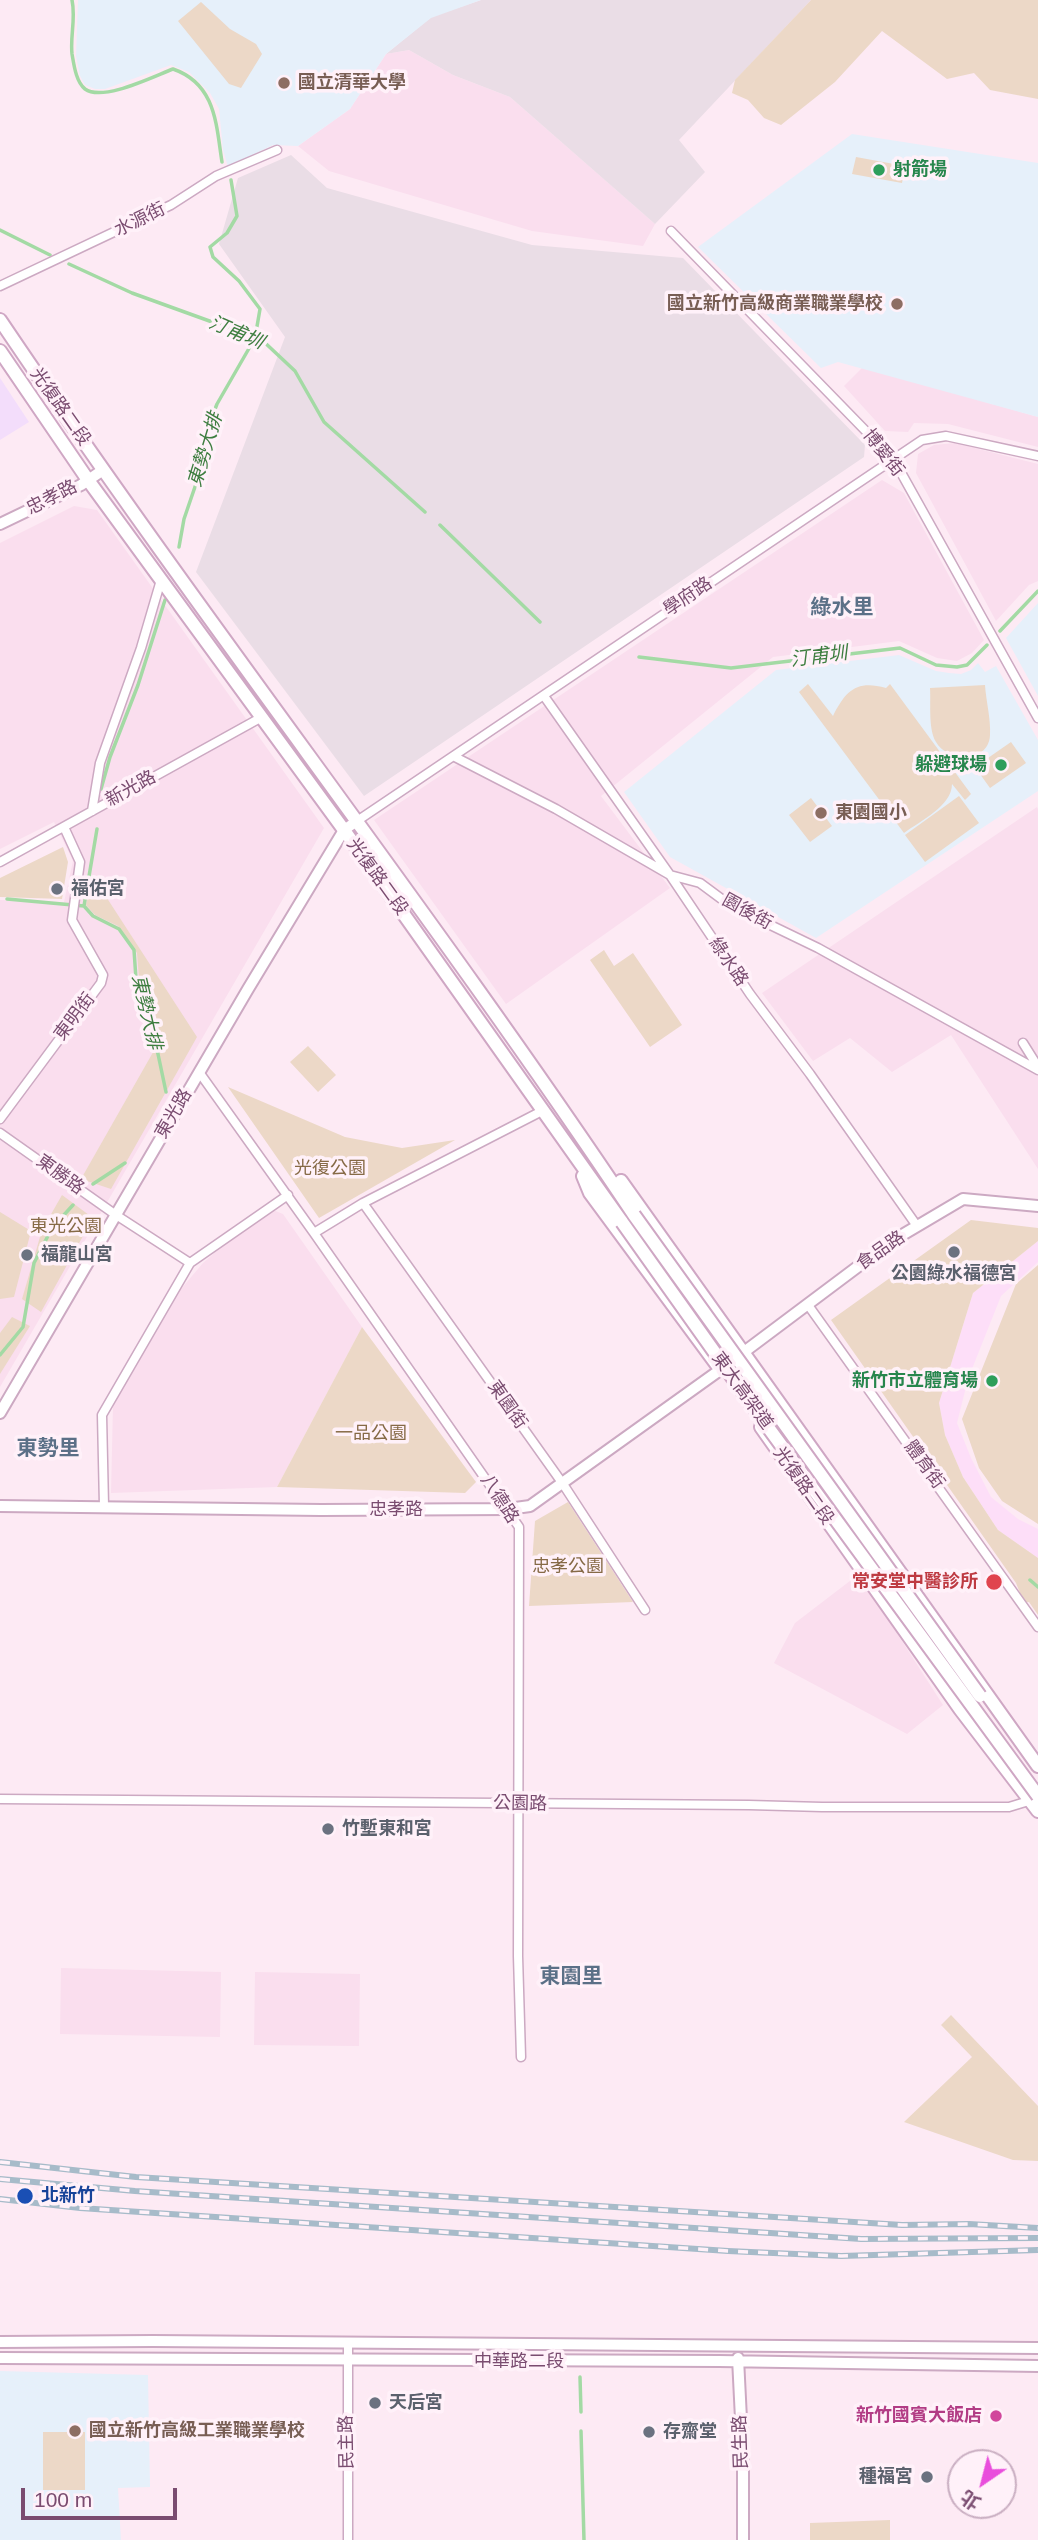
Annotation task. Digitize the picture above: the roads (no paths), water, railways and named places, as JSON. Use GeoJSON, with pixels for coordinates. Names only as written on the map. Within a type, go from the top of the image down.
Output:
{"type":"FeatureCollection","features":[{"type":"Feature","properties":{"kind":"main road","name":"光復路二段"},"geometry":{"type":"LineString","coordinates":[[0,320],[103,470],[357,821],[634,1215]]}},
{"type":"Feature","properties":{"kind":"main road","name":"光復路二段"},"geometry":{"type":"LineString","coordinates":[[0,351],[88,480],[344,830],[622,1222]]}},
{"type":"Feature","properties":{"kind":"main road","name":"光復路二段"},"geometry":{"type":"LineString","coordinates":[[587,1145],[616,1174],[1038,1766]]}},
{"type":"Feature","properties":{"kind":"main road","name":"光復路二段"},"geometry":{"type":"LineString","coordinates":[[576,1156],[590,1193],[720,1370],[960,1709],[1035,1798],[1038,1811]]}},
{"type":"Feature","properties":{"kind":"main road","name":"東大高架道"},"geometry":{"type":"LineString","coordinates":[[634,1215],[1038,1778]]}},
{"type":"Feature","properties":{"kind":"main road","name":"東大高架道"},"geometry":{"type":"LineString","coordinates":[[622,1222],[1035,1798]]}},
{"type":"Feature","properties":{"kind":"main road"},"geometry":{"type":"LineString","coordinates":[[743,1352],[768,1413],[962,1685],[979,1696]]}},
{"type":"Feature","properties":{"kind":"street","name":"水源街"},"geometry":{"type":"LineString","coordinates":[[0,286],[171,205],[216,176],[277,150]]}},
{"type":"Feature","properties":{"kind":"street","name":"博愛街"},"geometry":{"type":"LineString","coordinates":[[671,231],[894,460],[1038,718]]}},
{"type":"Feature","properties":{"kind":"street","name":"學府路"},"geometry":{"type":"LineString","coordinates":[[357,821],[922,440],[946,436],[1038,456]]}},
{"type":"Feature","properties":{"kind":"street","name":"忠孝路"},"geometry":{"type":"LineString","coordinates":[[0,524],[81,485],[103,470]]}},
{"type":"Feature","properties":{"kind":"street"},"geometry":{"type":"LineString","coordinates":[[92,811],[100,763],[141,648],[161,580]]}},
{"type":"Feature","properties":{"kind":"street","name":"綠水路"},"geometry":{"type":"LineString","coordinates":[[544,695],[750,994],[917,1226]]}},
{"type":"Feature","properties":{"kind":"street","name":"新光路"},"geometry":{"type":"LineString","coordinates":[[0,862],[262,717]]}},
{"type":"Feature","properties":{"kind":"street","name":"園後街"},"geometry":{"type":"LineString","coordinates":[[455,757],[556,809],[670,875],[700,883],[731,906],[818,948],[1038,1068]]}},
{"type":"Feature","properties":{"kind":"street","name":"東光路"},"geometry":{"type":"LineString","coordinates":[[0,1413],[344,830],[357,821]]}},
{"type":"Feature","properties":{"kind":"street","name":"東明街"},"geometry":{"type":"LineString","coordinates":[[0,1119],[101,983],[103,975],[72,920],[79,862],[64,827]]}},
{"type":"Feature","properties":{"kind":"street"},"geometry":{"type":"LineString","coordinates":[[1023,1044],[1038,1068]]}},
{"type":"Feature","properties":{"kind":"street","name":"八德路"},"geometry":{"type":"LineString","coordinates":[[199,1072],[519,1527],[517,1956],[521,2057]]}},
{"type":"Feature","properties":{"kind":"street"},"geometry":{"type":"LineString","coordinates":[[314,1233],[363,1203],[542,1111]]}},
{"type":"Feature","properties":{"kind":"street","name":"東勝路"},"geometry":{"type":"LineString","coordinates":[[0,1133],[116,1215],[190,1263]]}},
{"type":"Feature","properties":{"kind":"street"},"geometry":{"type":"LineString","coordinates":[[104,1506],[102,1415],[190,1263],[288,1195]]}},
{"type":"Feature","properties":{"kind":"street","name":"食品路"},"geometry":{"type":"LineString","coordinates":[[743,1352],[892,1241],[964,1199],[1038,1206]]}},
{"type":"Feature","properties":{"kind":"street","name":"東園街"},"geometry":{"type":"LineString","coordinates":[[363,1203],[563,1484],[645,1611]]}},
{"type":"Feature","properties":{"kind":"street","name":"體育街"},"geometry":{"type":"LineString","coordinates":[[808,1305],[1038,1627]]}},
{"type":"Feature","properties":{"kind":"street","name":"忠孝路"},"geometry":{"type":"LineString","coordinates":[[0,1506],[321,1510],[508,1509],[530,1506],[743,1352]]}},
{"type":"Feature","properties":{"kind":"street","name":"公園路"},"geometry":{"type":"LineString","coordinates":[[0,1799],[1009,1807],[1035,1798]]}},
{"type":"Feature","properties":{"kind":"street","name":"中華路二段"},"geometry":{"type":"LineString","coordinates":[[0,2342],[739,2344],[1038,2348]]}},
{"type":"Feature","properties":{"kind":"street"},"geometry":{"type":"LineString","coordinates":[[1021,2348],[1038,2342]]}},
{"type":"Feature","properties":{"kind":"street","name":"民主路"},"geometry":{"type":"LineString","coordinates":[[348,2343],[348,2540]]}},
{"type":"Feature","properties":{"kind":"street","name":"民生路"},"geometry":{"type":"LineString","coordinates":[[739,2344],[743,2540]]}},
{"type":"Feature","properties":{"kind":"street","name":"中華路二段"},"geometry":{"type":"LineString","coordinates":[[0,2358],[738,2362],[1038,2367]]}},
{"type":"Feature","properties":{"kind":"waterway","name":"東勢大排"},"geometry":{"type":"LineString","coordinates":[[72,0],[72,54],[82,86],[93,92],[116,90],[173,69],[187,76],[206,95],[211,107],[222,162]]}},
{"type":"Feature","properties":{"kind":"waterway","name":"東勢大排"},"geometry":{"type":"LineString","coordinates":[[179,547],[210,422],[217,404],[255,338],[260,309],[239,281],[213,257],[210,247],[227,233],[237,216],[231,180]]}},
{"type":"Feature","properties":{"kind":"waterway","name":"汀甫圳"},"geometry":{"type":"LineString","coordinates":[[0,230],[50,255]]}},
{"type":"Feature","properties":{"kind":"waterway","name":"汀甫圳"},"geometry":{"type":"LineString","coordinates":[[69,264],[132,293],[262,340],[295,371],[324,422],[425,512]]}},
{"type":"Feature","properties":{"kind":"waterway","name":"汀甫圳"},"geometry":{"type":"LineString","coordinates":[[440,525],[540,622]]}},
{"type":"Feature","properties":{"kind":"waterway","name":"汀甫圳"},"geometry":{"type":"LineString","coordinates":[[1000,631],[1038,591]]}},
{"type":"Feature","properties":{"kind":"waterway","name":"東勢大排"},"geometry":{"type":"LineString","coordinates":[[101,789],[165,600]]}},
{"type":"Feature","properties":{"kind":"waterway","name":"汀甫圳"},"geometry":{"type":"LineString","coordinates":[[639,657],[731,668],[900,648],[936,665],[957,667],[967,665],[987,645]]}},
{"type":"Feature","properties":{"kind":"waterway","name":"東勢大排"},"geometry":{"type":"LineString","coordinates":[[97,829],[84,906],[93,916],[119,929],[134,950],[136,979],[166,1092]]}},
{"type":"Feature","properties":{"kind":"waterway"},"geometry":{"type":"LineString","coordinates":[[7,899],[84,906]]}},
{"type":"Feature","properties":{"kind":"waterway","name":"東勢大排"},"geometry":{"type":"LineString","coordinates":[[93,1184],[125,1163]]}},
{"type":"Feature","properties":{"kind":"waterway","name":"東勢大排"},"geometry":{"type":"LineString","coordinates":[[0,1355],[23,1327],[34,1263],[52,1228],[73,1205]]}},
{"type":"Feature","properties":{"kind":"waterway"},"geometry":{"type":"LineString","coordinates":[[1030,1580],[1038,1587]]}},
{"type":"Feature","properties":{"kind":"waterway"},"geometry":{"type":"LineString","coordinates":[[580,2377],[581,2412]]}},
{"type":"Feature","properties":{"kind":"waterway"},"geometry":{"type":"LineString","coordinates":[[581,2431],[584,2540]]}},
{"type":"Feature","properties":{"kind":"railway"},"geometry":{"type":"LineString","coordinates":[[0,2162],[136,2177],[902,2225],[969,2224],[1038,2228]]}},
{"type":"Feature","properties":{"kind":"railway"},"geometry":{"type":"LineString","coordinates":[[0,2179],[135,2191],[861,2239],[1038,2238]]}},
{"type":"Feature","properties":{"kind":"railway"},"geometry":{"type":"LineString","coordinates":[[0,2199],[80,2208],[728,2251],[841,2256],[1038,2250]]}},
{"type":"Feature","properties":{"kind":"place","name":"國立清華大學"},"geometry":{"type":"Point","coordinates":[284,83]}},
{"type":"Feature","properties":{"kind":"place","name":"射箭場"},"geometry":{"type":"Point","coordinates":[879,170]}},
{"type":"Feature","properties":{"kind":"place","name":"國立新竹高級商業職業學校"},"geometry":{"type":"Point","coordinates":[897,304]}},
{"type":"Feature","properties":{"kind":"place","name":"躲避球場"},"geometry":{"type":"Point","coordinates":[1001,765]}},
{"type":"Feature","properties":{"kind":"place","name":"東園國小"},"geometry":{"type":"Point","coordinates":[821,813]}},
{"type":"Feature","properties":{"kind":"place","name":"福佑宮"},"geometry":{"type":"Point","coordinates":[57,889]}},
{"type":"Feature","properties":{"kind":"place","name":"公園綠水福德宮"},"geometry":{"type":"Point","coordinates":[954,1252]}},
{"type":"Feature","properties":{"kind":"place","name":"福龍山宮"},"geometry":{"type":"Point","coordinates":[27,1255]}},
{"type":"Feature","properties":{"kind":"place","name":"新竹市立體育場"},"geometry":{"type":"Point","coordinates":[992,1381]}},
{"type":"Feature","properties":{"kind":"place","name":"常安堂中醫診所"},"geometry":{"type":"Point","coordinates":[994,1582]}},
{"type":"Feature","properties":{"kind":"place","name":"竹塹東和宮"},"geometry":{"type":"Point","coordinates":[328,1829]}},
{"type":"Feature","properties":{"kind":"place","name":"北新竹"},"geometry":{"type":"Point","coordinates":[25,2196]}},
{"type":"Feature","properties":{"kind":"place","name":"天后宮"},"geometry":{"type":"Point","coordinates":[375,2403]}},
{"type":"Feature","properties":{"kind":"place","name":"新竹國賓大飯店"},"geometry":{"type":"Point","coordinates":[996,2416]}},
{"type":"Feature","properties":{"kind":"place","name":"國立新竹高級工業職業學校"},"geometry":{"type":"Point","coordinates":[75,2431]}},
{"type":"Feature","properties":{"kind":"place","name":"存齋堂"},"geometry":{"type":"Point","coordinates":[649,2432]}},
{"type":"Feature","properties":{"kind":"place","name":"種福宮"},"geometry":{"type":"Point","coordinates":[927,2477]}},
{"type":"Feature","properties":{"kind":"district","name":"綠水里"},"geometry":{"type":"Point","coordinates":[842,608]}},
{"type":"Feature","properties":{"kind":"district","name":"東勢里"},"geometry":{"type":"Point","coordinates":[48,1449]}},
{"type":"Feature","properties":{"kind":"district","name":"東園里"},"geometry":{"type":"Point","coordinates":[571,1977]}},
{"type":"Feature","properties":{"kind":"park label","name":"光復公園"},"geometry":{"type":"Point","coordinates":[330,1169]}},
{"type":"Feature","properties":{"kind":"park label","name":"東光公園"},"geometry":{"type":"Point","coordinates":[66,1227]}},
{"type":"Feature","properties":{"kind":"park label","name":"一品公園"},"geometry":{"type":"Point","coordinates":[371,1434]}},
{"type":"Feature","properties":{"kind":"park label","name":"忠孝公園"},"geometry":{"type":"Point","coordinates":[568,1567]}}]}
